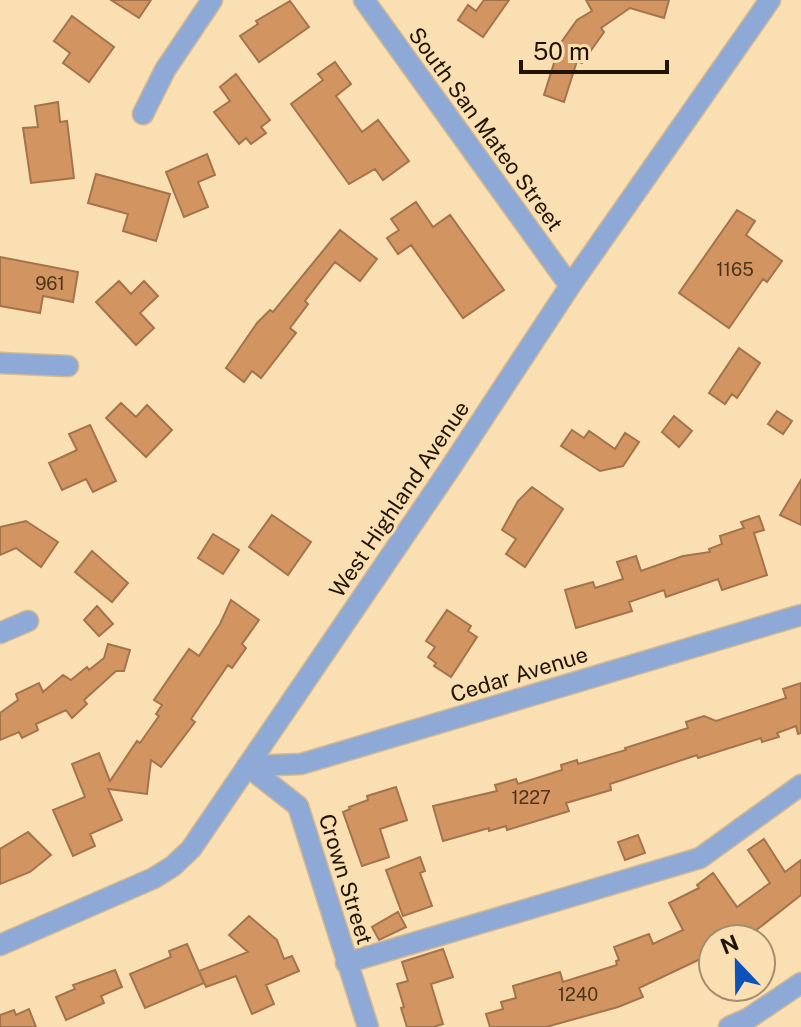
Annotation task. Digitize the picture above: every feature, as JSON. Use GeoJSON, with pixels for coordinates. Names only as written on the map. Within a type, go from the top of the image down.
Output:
{"type":"FeatureCollection","features":[{"type":"Feature","properties":{"kind":"street"},"geometry":{"type":"LineString","coordinates":[[143,114],[165,70],[212,0]]}},
{"type":"Feature","properties":{"kind":"street","name":"South San Mateo Street"},"geometry":{"type":"LineString","coordinates":[[364,0],[570,286]]}},
{"type":"Feature","properties":{"kind":"street","name":"West Highland Avenue"},"geometry":{"type":"LineString","coordinates":[[0,945],[154,878],[191,849],[570,286],[770,0]]}},
{"type":"Feature","properties":{"kind":"street"},"geometry":{"type":"LineString","coordinates":[[0,363],[68,366]]}},
{"type":"Feature","properties":{"kind":"street","name":"Cedar Avenue"},"geometry":{"type":"LineString","coordinates":[[247,766],[301,764],[801,615]]}},
{"type":"Feature","properties":{"kind":"street"},"geometry":{"type":"LineString","coordinates":[[0,633],[28,621]]}},
{"type":"Feature","properties":{"kind":"street","name":"Crown Street"},"geometry":{"type":"LineString","coordinates":[[247,766],[298,806],[368,1027]]}},
{"type":"Feature","properties":{"kind":"street"},"geometry":{"type":"LineString","coordinates":[[346,963],[700,858],[801,785]]}},
{"type":"Feature","properties":{"kind":"street"},"geometry":{"type":"LineString","coordinates":[[729,1027],[756,1021],[801,983]]}},
{"type":"Feature","properties":{"kind":"building"},"geometry":{"type":"Polygon","coordinates":[[[111,0],[151,0],[139,18],[111,0]]]}},
{"type":"Feature","properties":{"kind":"building"},"geometry":{"type":"Polygon","coordinates":[[[484,0],[509,0],[483,37],[458,20],[468,5],[476,11],[484,0]]]}},
{"type":"Feature","properties":{"kind":"building"},"geometry":{"type":"Polygon","coordinates":[[[586,0],[669,0],[664,18],[630,8],[601,28],[604,32],[582,63],[577,61],[564,102],[544,95],[560,44],[577,20],[592,11],[586,0]]]}},
{"type":"Feature","properties":{"kind":"building"},"geometry":{"type":"Polygon","coordinates":[[[290,1],[309,27],[259,62],[240,36],[258,24],[256,21],[290,1]]]}},
{"type":"Feature","properties":{"kind":"building"},"geometry":{"type":"Polygon","coordinates":[[[72,16],[114,47],[89,82],[63,63],[70,53],[54,41],[72,16]]]}},
{"type":"Feature","properties":{"kind":"building"},"geometry":{"type":"Polygon","coordinates":[[[335,62],[351,84],[336,96],[362,132],[378,120],[409,161],[383,180],[375,169],[349,184],[291,104],[323,80],[318,74],[335,62]]]}},
{"type":"Feature","properties":{"kind":"building"},"geometry":{"type":"Polygon","coordinates":[[[236,74],[270,120],[261,127],[266,133],[251,144],[246,138],[239,144],[214,112],[230,101],[220,87],[236,74]]]}},
{"type":"Feature","properties":{"kind":"building"},"geometry":{"type":"Polygon","coordinates":[[[58,102],[60,122],[67,121],[74,178],[31,183],[23,128],[38,127],[35,106],[58,102]]]}},
{"type":"Feature","properties":{"kind":"building"},"geometry":{"type":"Polygon","coordinates":[[[207,154],[215,175],[198,182],[208,207],[184,217],[166,172],[207,154]]]}},
{"type":"Feature","properties":{"kind":"building"},"geometry":{"type":"Polygon","coordinates":[[[96,174],[170,194],[156,241],[123,231],[128,214],[88,203],[96,174]]]}},
{"type":"Feature","properties":{"kind":"building"},"geometry":{"type":"Polygon","coordinates":[[[416,202],[433,227],[450,215],[504,290],[463,318],[411,245],[398,254],[387,238],[399,230],[391,219],[416,202]]]}},
{"type":"Feature","properties":{"kind":"building"},"geometry":{"type":"Polygon","coordinates":[[[737,210],[755,221],[746,235],[782,261],[767,282],[763,279],[729,328],[679,293],[737,210]]]}},
{"type":"Feature","properties":{"kind":"building"},"geometry":{"type":"Polygon","coordinates":[[[340,230],[377,259],[360,281],[335,262],[305,301],[308,304],[290,328],[296,333],[261,378],[252,371],[244,382],[226,368],[257,323],[270,310],[273,312],[340,230]]]}},
{"type":"Feature","properties":{"kind":"building"},"geometry":{"type":"Polygon","coordinates":[[[0,257],[78,272],[73,302],[43,296],[40,313],[0,306],[0,257]]]}},
{"type":"Feature","properties":{"kind":"building"},"geometry":{"type":"Polygon","coordinates":[[[119,281],[131,294],[144,281],[158,296],[140,313],[154,328],[136,345],[96,302],[119,281]]]}},
{"type":"Feature","properties":{"kind":"building"},"geometry":{"type":"Polygon","coordinates":[[[739,348],[760,363],[737,398],[732,394],[725,404],[709,393],[739,348]]]}},
{"type":"Feature","properties":{"kind":"building"},"geometry":{"type":"Polygon","coordinates":[[[121,403],[136,417],[147,405],[172,430],[146,457],[106,418],[121,403]]]}},
{"type":"Feature","properties":{"kind":"building"},"geometry":{"type":"Polygon","coordinates":[[[777,411],[792,421],[783,434],[768,424],[777,411]]]}},
{"type":"Feature","properties":{"kind":"building"},"geometry":{"type":"Polygon","coordinates":[[[674,416],[692,431],[679,447],[662,432],[674,416]]]}},
{"type":"Feature","properties":{"kind":"building"},"geometry":{"type":"Polygon","coordinates":[[[90,425],[116,481],[93,492],[86,479],[62,490],[49,463],[77,450],[69,434],[90,425]]]}},
{"type":"Feature","properties":{"kind":"building"},"geometry":{"type":"Polygon","coordinates":[[[572,430],[584,438],[589,431],[615,449],[625,433],[639,442],[623,466],[600,471],[561,446],[572,430]]]}},
{"type":"Feature","properties":{"kind":"building"},"geometry":{"type":"Polygon","coordinates":[[[801,480],[801,525],[780,515],[801,480]]]}},
{"type":"Feature","properties":{"kind":"building"},"geometry":{"type":"Polygon","coordinates":[[[532,487],[563,509],[525,567],[506,554],[516,539],[502,530],[518,501],[532,487]]]}},
{"type":"Feature","properties":{"kind":"building"},"geometry":{"type":"Polygon","coordinates":[[[272,515],[311,542],[288,575],[249,547],[272,515]]]}},
{"type":"Feature","properties":{"kind":"building"},"geometry":{"type":"Polygon","coordinates":[[[759,516],[764,530],[754,533],[767,575],[722,590],[718,579],[666,597],[664,590],[629,602],[632,611],[576,628],[565,590],[593,582],[595,588],[623,579],[617,562],[636,556],[641,571],[683,556],[710,552],[709,549],[722,544],[720,536],[744,528],[741,522],[759,516]]]}},
{"type":"Feature","properties":{"kind":"building"},"geometry":{"type":"Polygon","coordinates":[[[26,521],[58,542],[41,567],[16,548],[0,555],[0,527],[26,521]]]}},
{"type":"Feature","properties":{"kind":"building"},"geometry":{"type":"Polygon","coordinates":[[[213,534],[239,550],[223,574],[198,558],[213,534]]]}},
{"type":"Feature","properties":{"kind":"building"},"geometry":{"type":"Polygon","coordinates":[[[92,551],[128,583],[112,602],[75,572],[92,551]]]}},
{"type":"Feature","properties":{"kind":"building"},"geometry":{"type":"Polygon","coordinates":[[[231,600],[259,620],[242,644],[246,648],[232,668],[228,665],[191,719],[195,722],[161,767],[151,760],[147,794],[108,789],[122,820],[90,834],[95,846],[73,856],[53,810],[85,797],[72,764],[99,753],[110,781],[137,741],[140,743],[159,716],[156,714],[162,705],[154,700],[189,649],[199,656],[231,600]]]}},
{"type":"Feature","properties":{"kind":"building"},"geometry":{"type":"Polygon","coordinates":[[[97,606],[113,624],[99,636],[84,620],[97,606]]]}},
{"type":"Feature","properties":{"kind":"building"},"geometry":{"type":"Polygon","coordinates":[[[447,610],[471,626],[468,631],[477,637],[451,677],[434,666],[436,663],[428,657],[435,647],[426,641],[447,610]]]}},
{"type":"Feature","properties":{"kind":"building"},"geometry":{"type":"Polygon","coordinates":[[[108,644],[130,650],[124,671],[116,671],[84,700],[87,704],[72,718],[66,710],[36,724],[38,730],[22,738],[19,732],[0,740],[0,713],[18,700],[16,694],[39,683],[43,692],[63,675],[71,680],[104,658],[108,644]]]}},
{"type":"Feature","properties":{"kind":"building"},"geometry":{"type":"Polygon","coordinates":[[[801,683],[801,733],[798,734],[796,726],[777,733],[779,737],[762,742],[761,738],[698,758],[697,755],[610,784],[611,790],[566,803],[569,811],[507,830],[506,826],[489,831],[489,828],[443,841],[433,806],[497,791],[495,785],[516,779],[518,784],[562,770],[561,765],[577,760],[578,764],[626,750],[688,728],[686,722],[704,716],[716,721],[786,698],[783,689],[801,683]]]}},
{"type":"Feature","properties":{"kind":"building"},"geometry":{"type":"Polygon","coordinates":[[[396,787],[407,820],[380,829],[389,857],[362,866],[343,812],[368,800],[367,796],[396,787]]]}},
{"type":"Feature","properties":{"kind":"building"},"geometry":{"type":"Polygon","coordinates":[[[28,832],[51,855],[30,872],[0,884],[0,849],[28,832]]]}},
{"type":"Feature","properties":{"kind":"building"},"geometry":{"type":"Polygon","coordinates":[[[638,835],[645,853],[625,860],[618,842],[638,835]]]}},
{"type":"Feature","properties":{"kind":"building"},"geometry":{"type":"Polygon","coordinates":[[[764,839],[785,872],[801,860],[801,895],[765,923],[697,923],[697,961],[639,988],[643,997],[618,1007],[546,1027],[490,1027],[486,1014],[503,1009],[501,1002],[516,998],[513,986],[560,972],[563,982],[617,965],[616,961],[619,960],[614,947],[649,934],[653,944],[683,930],[669,903],[699,888],[697,885],[713,873],[737,907],[770,883],[748,850],[764,839]]]}},
{"type":"Feature","properties":{"kind":"building"},"geometry":{"type":"Polygon","coordinates":[[[420,857],[425,871],[420,873],[432,906],[403,916],[386,870],[420,857]]]}},
{"type":"Feature","properties":{"kind":"building"},"geometry":{"type":"Polygon","coordinates":[[[398,912],[406,927],[379,940],[372,927],[398,912]]]}},
{"type":"Feature","properties":{"kind":"building"},"geometry":{"type":"Polygon","coordinates":[[[249,916],[277,940],[284,959],[292,956],[299,971],[266,985],[274,1004],[252,1014],[236,976],[206,987],[199,971],[248,952],[229,935],[249,916]]]}},
{"type":"Feature","properties":{"kind":"building"},"geometry":{"type":"Polygon","coordinates":[[[187,944],[204,983],[145,1008],[130,974],[171,957],[169,951],[187,944]]]}},
{"type":"Feature","properties":{"kind":"building"},"geometry":{"type":"Polygon","coordinates":[[[443,949],[453,977],[431,984],[443,1024],[407,1027],[397,984],[408,981],[402,962],[443,949]]]}},
{"type":"Feature","properties":{"kind":"building"},"geometry":{"type":"Polygon","coordinates":[[[115,970],[122,987],[101,996],[104,1003],[66,1020],[56,997],[75,989],[73,985],[115,970]]]}},
{"type":"Feature","properties":{"kind":"building"},"geometry":{"type":"Polygon","coordinates":[[[29,1009],[36,1027],[0,1027],[0,1015],[14,1010],[16,1015],[29,1009]]]}}]}
